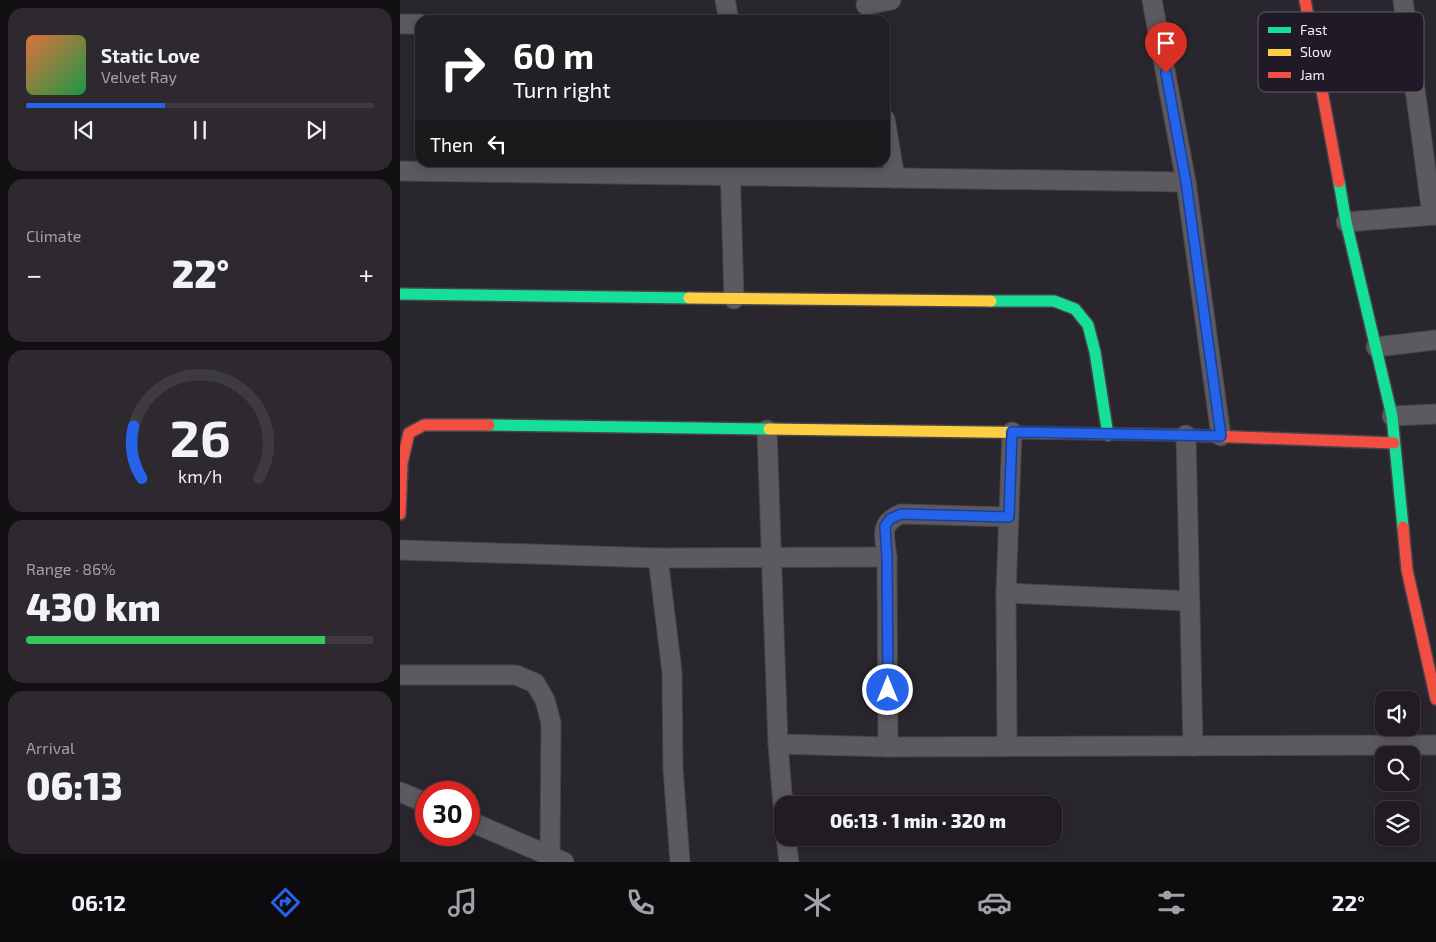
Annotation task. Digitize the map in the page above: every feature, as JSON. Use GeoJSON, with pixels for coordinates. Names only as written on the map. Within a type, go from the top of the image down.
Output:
{"type":"FeatureCollection","features":[{"type":"Feature","properties":{"kind":"street"},"geometry":{"type":"LineString","coordinates":[[725,0],[728,15]]}},
{"type":"Feature","properties":{"kind":"street"},"geometry":{"type":"LineString","coordinates":[[866,8],[891,0]]}},
{"type":"Feature","properties":{"kind":"street"},"geometry":{"type":"LineString","coordinates":[[1152,0],[1186,182],[1221,436]]}},
{"type":"Feature","properties":{"kind":"street"},"geometry":{"type":"LineString","coordinates":[[400,24],[415,24]]}},
{"type":"Feature","properties":{"kind":"street"},"geometry":{"type":"LineString","coordinates":[[1322,92],[1346,222],[1392,416],[1407,570],[1436,699]]}},
{"type":"Feature","properties":{"kind":"street"},"geometry":{"type":"LineString","coordinates":[[1346,222],[1434,215],[1416,92]]}},
{"type":"Feature","properties":{"kind":"street"},"geometry":{"type":"LineString","coordinates":[[890,148],[895,178]]}},
{"type":"Feature","properties":{"kind":"street"},"geometry":{"type":"LineString","coordinates":[[400,171],[511,168],[730,170],[895,178],[1186,182]]}},
{"type":"Feature","properties":{"kind":"street"},"geometry":{"type":"LineString","coordinates":[[730,170],[734,299]]}},
{"type":"Feature","properties":{"kind":"street"},"geometry":{"type":"LineString","coordinates":[[400,294],[1054,301],[1075,309],[1088,325],[1095,352],[1108,435]]}},
{"type":"Feature","properties":{"kind":"street"},"geometry":{"type":"LineString","coordinates":[[1376,348],[1436,340]]}},
{"type":"Feature","properties":{"kind":"street"},"geometry":{"type":"LineString","coordinates":[[1392,416],[1436,414]]}},
{"type":"Feature","properties":{"kind":"street"},"geometry":{"type":"LineString","coordinates":[[400,514],[400,472],[404,432],[424,426],[446,424],[1186,435],[1394,443]]}},
{"type":"Feature","properties":{"kind":"street"},"geometry":{"type":"LineString","coordinates":[[767,430],[778,744],[782,796]]}},
{"type":"Feature","properties":{"kind":"street"},"geometry":{"type":"LineString","coordinates":[[1007,745],[1006,593],[1012,432]]}},
{"type":"Feature","properties":{"kind":"street"},"geometry":{"type":"LineString","coordinates":[[1186,435],[1193,746]]}},
{"type":"Feature","properties":{"kind":"street"},"geometry":{"type":"LineString","coordinates":[[888,747],[887,557],[885,526],[890,519],[901,514],[1009,517]]}},
{"type":"Feature","properties":{"kind":"street"},"geometry":{"type":"LineString","coordinates":[[400,550],[658,558],[887,557]]}},
{"type":"Feature","properties":{"kind":"street"},"geometry":{"type":"LineString","coordinates":[[658,558],[672,672],[673,769],[680,862]]}},
{"type":"Feature","properties":{"kind":"street"},"geometry":{"type":"LineString","coordinates":[[1006,593],[1190,601]]}},
{"type":"Feature","properties":{"kind":"street"},"geometry":{"type":"LineString","coordinates":[[400,675],[516,675],[535,683],[545,700],[551,723],[557,859],[480,826]]}},
{"type":"Feature","properties":{"kind":"street"},"geometry":{"type":"LineString","coordinates":[[778,744],[888,747],[1436,744]]}},
{"type":"Feature","properties":{"kind":"street"},"geometry":{"type":"LineString","coordinates":[[400,792],[415,798]]}},
{"type":"Feature","properties":{"kind":"street"},"geometry":{"type":"LineString","coordinates":[[787,846],[789,862]]}},
{"type":"Feature","properties":{"kind":"traffic: fast"},"geometry":{"type":"LineString","coordinates":[[1339,182],[1346,222],[1392,416],[1403,527]]}},
{"type":"Feature","properties":{"kind":"traffic: fast"},"geometry":{"type":"LineString","coordinates":[[400,294],[689,298]]}},
{"type":"Feature","properties":{"kind":"traffic: fast"},"geometry":{"type":"LineString","coordinates":[[991,301],[1054,301],[1075,309],[1088,325],[1095,352],[1108,435]]}},
{"type":"Feature","properties":{"kind":"traffic: fast"},"geometry":{"type":"LineString","coordinates":[[489,425],[769,429]]}},
{"type":"Feature","properties":{"kind":"traffic: slow"},"geometry":{"type":"LineString","coordinates":[[689,298],[991,301]]}},
{"type":"Feature","properties":{"kind":"traffic: slow"},"geometry":{"type":"LineString","coordinates":[[769,429],[1183,435]]}},
{"type":"Feature","properties":{"kind":"traffic: jam"},"geometry":{"type":"LineString","coordinates":[[1305,0],[1307,12]]}},
{"type":"Feature","properties":{"kind":"traffic: jam"},"geometry":{"type":"LineString","coordinates":[[1322,92],[1339,182]]}},
{"type":"Feature","properties":{"kind":"traffic: jam"},"geometry":{"type":"LineString","coordinates":[[400,514],[402,463],[409,433],[424,425],[489,425]]}},
{"type":"Feature","properties":{"kind":"traffic: jam"},"geometry":{"type":"LineString","coordinates":[[1183,435],[1394,443]]}},
{"type":"Feature","properties":{"kind":"traffic: jam"},"geometry":{"type":"LineString","coordinates":[[1403,527],[1407,570],[1436,699]]}},
{"type":"Feature","properties":{"kind":"route"},"geometry":{"type":"LineString","coordinates":[[888,690],[885,526],[890,519],[901,514],[1009,517],[1012,432],[1221,436],[1186,182],[1166,73]]}}]}
